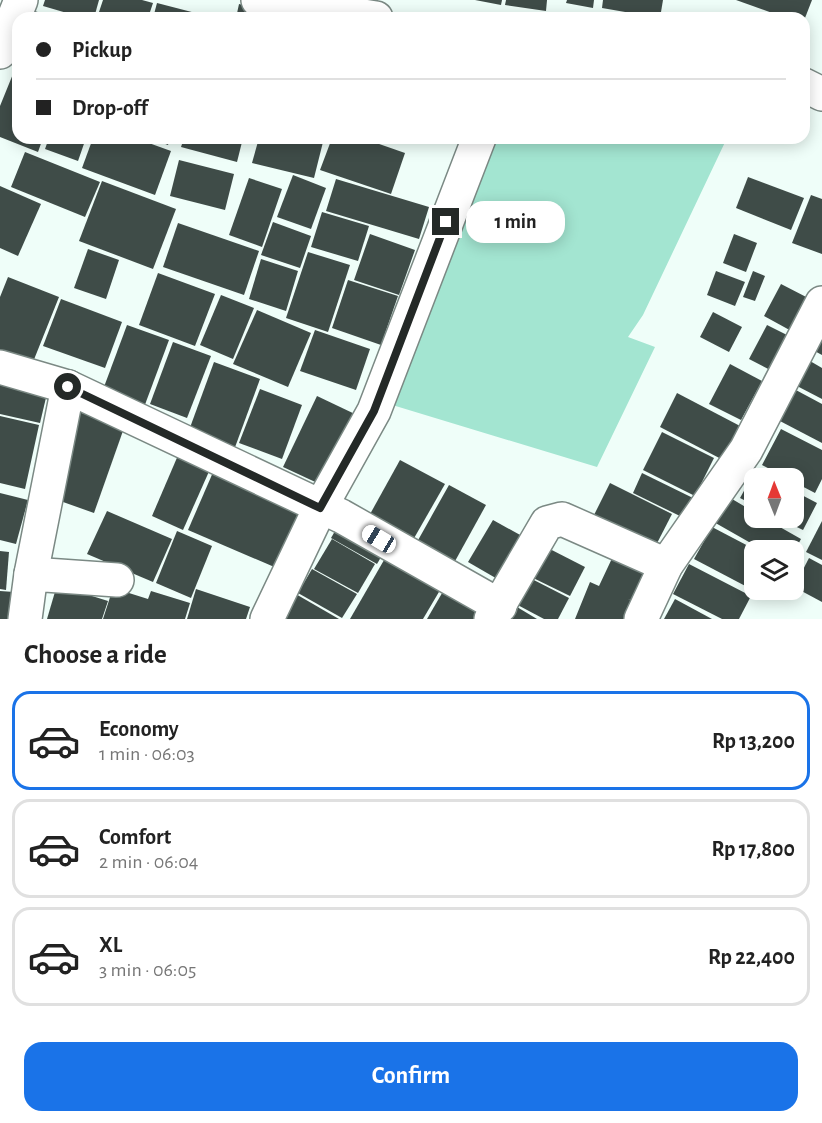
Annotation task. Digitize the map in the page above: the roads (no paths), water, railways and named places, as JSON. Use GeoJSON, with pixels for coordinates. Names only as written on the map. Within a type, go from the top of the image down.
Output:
{"type":"FeatureCollection","features":[{"type":"Feature","properties":{"kind":"street"},"geometry":{"type":"LineString","coordinates":[[258,0],[294,3],[343,12]]}},
{"type":"Feature","properties":{"kind":"street"},"geometry":{"type":"LineString","coordinates":[[0,52],[12,22]]}},
{"type":"Feature","properties":{"kind":"street"},"geometry":{"type":"LineString","coordinates":[[267,619],[320,508],[374,411],[477,144]]}},
{"type":"Feature","properties":{"kind":"street"},"geometry":{"type":"LineString","coordinates":[[641,619],[666,565],[746,450],[822,303]]}},
{"type":"Feature","properties":{"kind":"street"},"geometry":{"type":"LineString","coordinates":[[0,367],[68,387],[341,516],[496,612],[547,524],[552,520],[562,519],[666,565]]}},
{"type":"Feature","properties":{"kind":"street"},"geometry":{"type":"LineString","coordinates":[[25,619],[31,574],[68,387]]}},
{"type":"Feature","properties":{"kind":"street"},"geometry":{"type":"LineString","coordinates":[[31,574],[117,580]]}}]}
